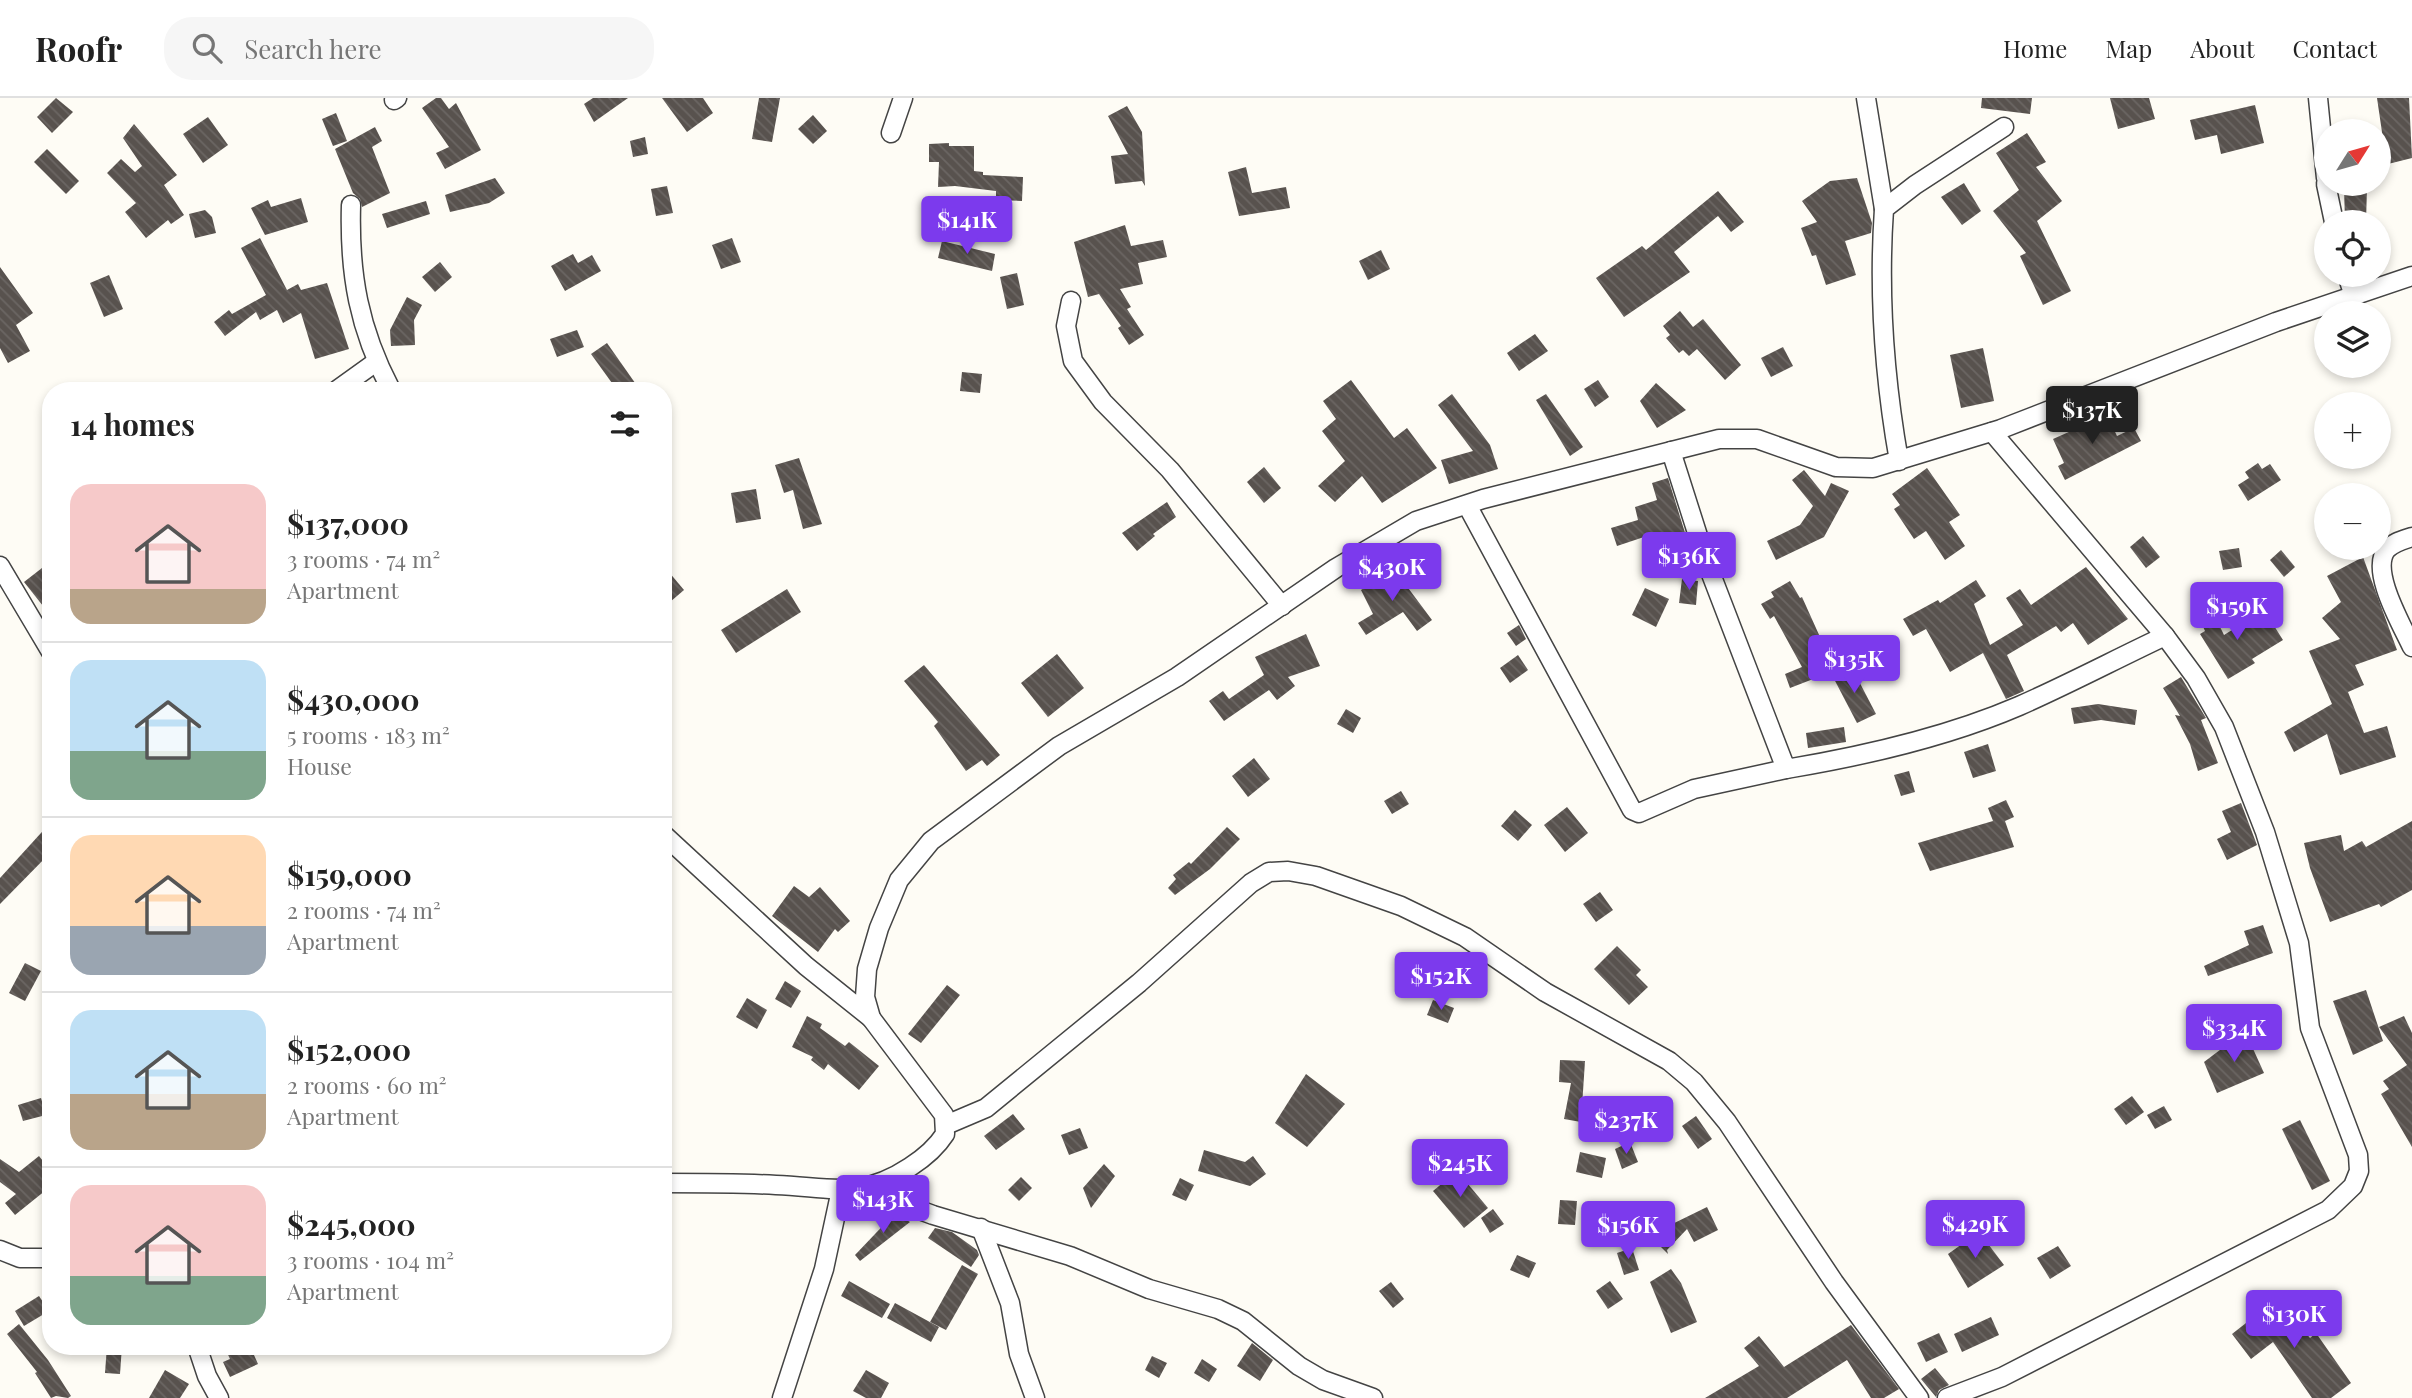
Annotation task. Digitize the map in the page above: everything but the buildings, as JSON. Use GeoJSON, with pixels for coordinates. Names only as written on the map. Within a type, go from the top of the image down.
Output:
{"type":"FeatureCollection","features":[{"type":"Feature","properties":{"kind":"street"},"geometry":{"type":"LineString","coordinates":[[891,133],[904,98]]}},
{"type":"Feature","properties":{"kind":"street"},"geometry":{"type":"LineString","coordinates":[[1866,98],[1884,209],[1881,252],[1882,342],[1899,461]]}},
{"type":"Feature","properties":{"kind":"street"},"geometry":{"type":"LineString","coordinates":[[2318,98],[2320,119]]}},
{"type":"Feature","properties":{"kind":"street"},"geometry":{"type":"LineString","coordinates":[[1884,209],[1915,185],[2004,127]]}},
{"type":"Feature","properties":{"kind":"street"},"geometry":{"type":"LineString","coordinates":[[351,205],[350,239],[357,307],[376,362],[387,382]]}},
{"type":"Feature","properties":{"kind":"street"},"geometry":{"type":"LineString","coordinates":[[871,1018],[865,997],[867,969],[879,928],[899,880],[931,841],[1059,746],[1177,677],[1398,530],[1467,505],[1719,439],[1739,437],[1771,442],[1836,467],[1873,468],[1992,432],[2276,322],[2412,276]]}},
{"type":"Feature","properties":{"kind":"street"},"geometry":{"type":"LineString","coordinates":[[2351,287],[2354,296]]}},
{"type":"Feature","properties":{"kind":"street"},"geometry":{"type":"LineString","coordinates":[[1071,301],[1066,326],[1073,362],[1103,401],[1170,470],[1282,606]]}},
{"type":"Feature","properties":{"kind":"street"},"geometry":{"type":"LineString","coordinates":[[348,382],[376,362]]}},
{"type":"Feature","properties":{"kind":"street"},"geometry":{"type":"LineString","coordinates":[[1947,1398],[2002,1377],[2328,1210],[2353,1186],[2359,1171],[2353,1138],[2310,1028],[2299,943],[2265,832],[2212,704],[2165,636],[1992,432]]}},
{"type":"Feature","properties":{"kind":"street"},"geometry":{"type":"LineString","coordinates":[[1671,451],[1706,561],[1786,769]]}},
{"type":"Feature","properties":{"kind":"street"},"geometry":{"type":"LineString","coordinates":[[1467,505],[1632,810],[1639,813],[1694,789],[1836,761],[1930,736],[2018,706],[2165,636]]}},
{"type":"Feature","properties":{"kind":"street"},"geometry":{"type":"LineString","coordinates":[[2412,537],[2390,547],[2381,561],[2381,575],[2412,647]]}},
{"type":"Feature","properties":{"kind":"street"},"geometry":{"type":"LineString","coordinates":[[0,566],[42,637]]}},
{"type":"Feature","properties":{"kind":"street"},"geometry":{"type":"LineString","coordinates":[[672,842],[806,966],[871,1018],[930,1095],[944,1115],[946,1125],[945,1134],[931,1151],[886,1182],[863,1189],[672,1183]]}},
{"type":"Feature","properties":{"kind":"street"},"geometry":{"type":"LineString","coordinates":[[946,1125],[986,1108],[1139,982],[1251,883],[1269,872],[1288,871],[1316,876],[1401,906],[1465,937],[1545,992],[1641,1044],[1686,1075],[1727,1122],[1834,1282],[1919,1398]]}},
{"type":"Feature","properties":{"kind":"street"},"geometry":{"type":"LineString","coordinates":[[863,1189],[1070,1256],[1149,1289],[1218,1310],[1243,1321],[1299,1366],[1323,1380],[1373,1398]]}},
{"type":"Feature","properties":{"kind":"street"},"geometry":{"type":"LineString","coordinates":[[782,1398],[824,1269],[841,1190]]}},
{"type":"Feature","properties":{"kind":"street"},"geometry":{"type":"LineString","coordinates":[[981,1228],[1010,1303],[1019,1354],[1035,1398]]}},
{"type":"Feature","properties":{"kind":"street"},"geometry":{"type":"LineString","coordinates":[[0,1250],[20,1258],[42,1258]]}},
{"type":"Feature","properties":{"kind":"street"},"geometry":{"type":"LineString","coordinates":[[200,1355],[219,1398]]}}]}
